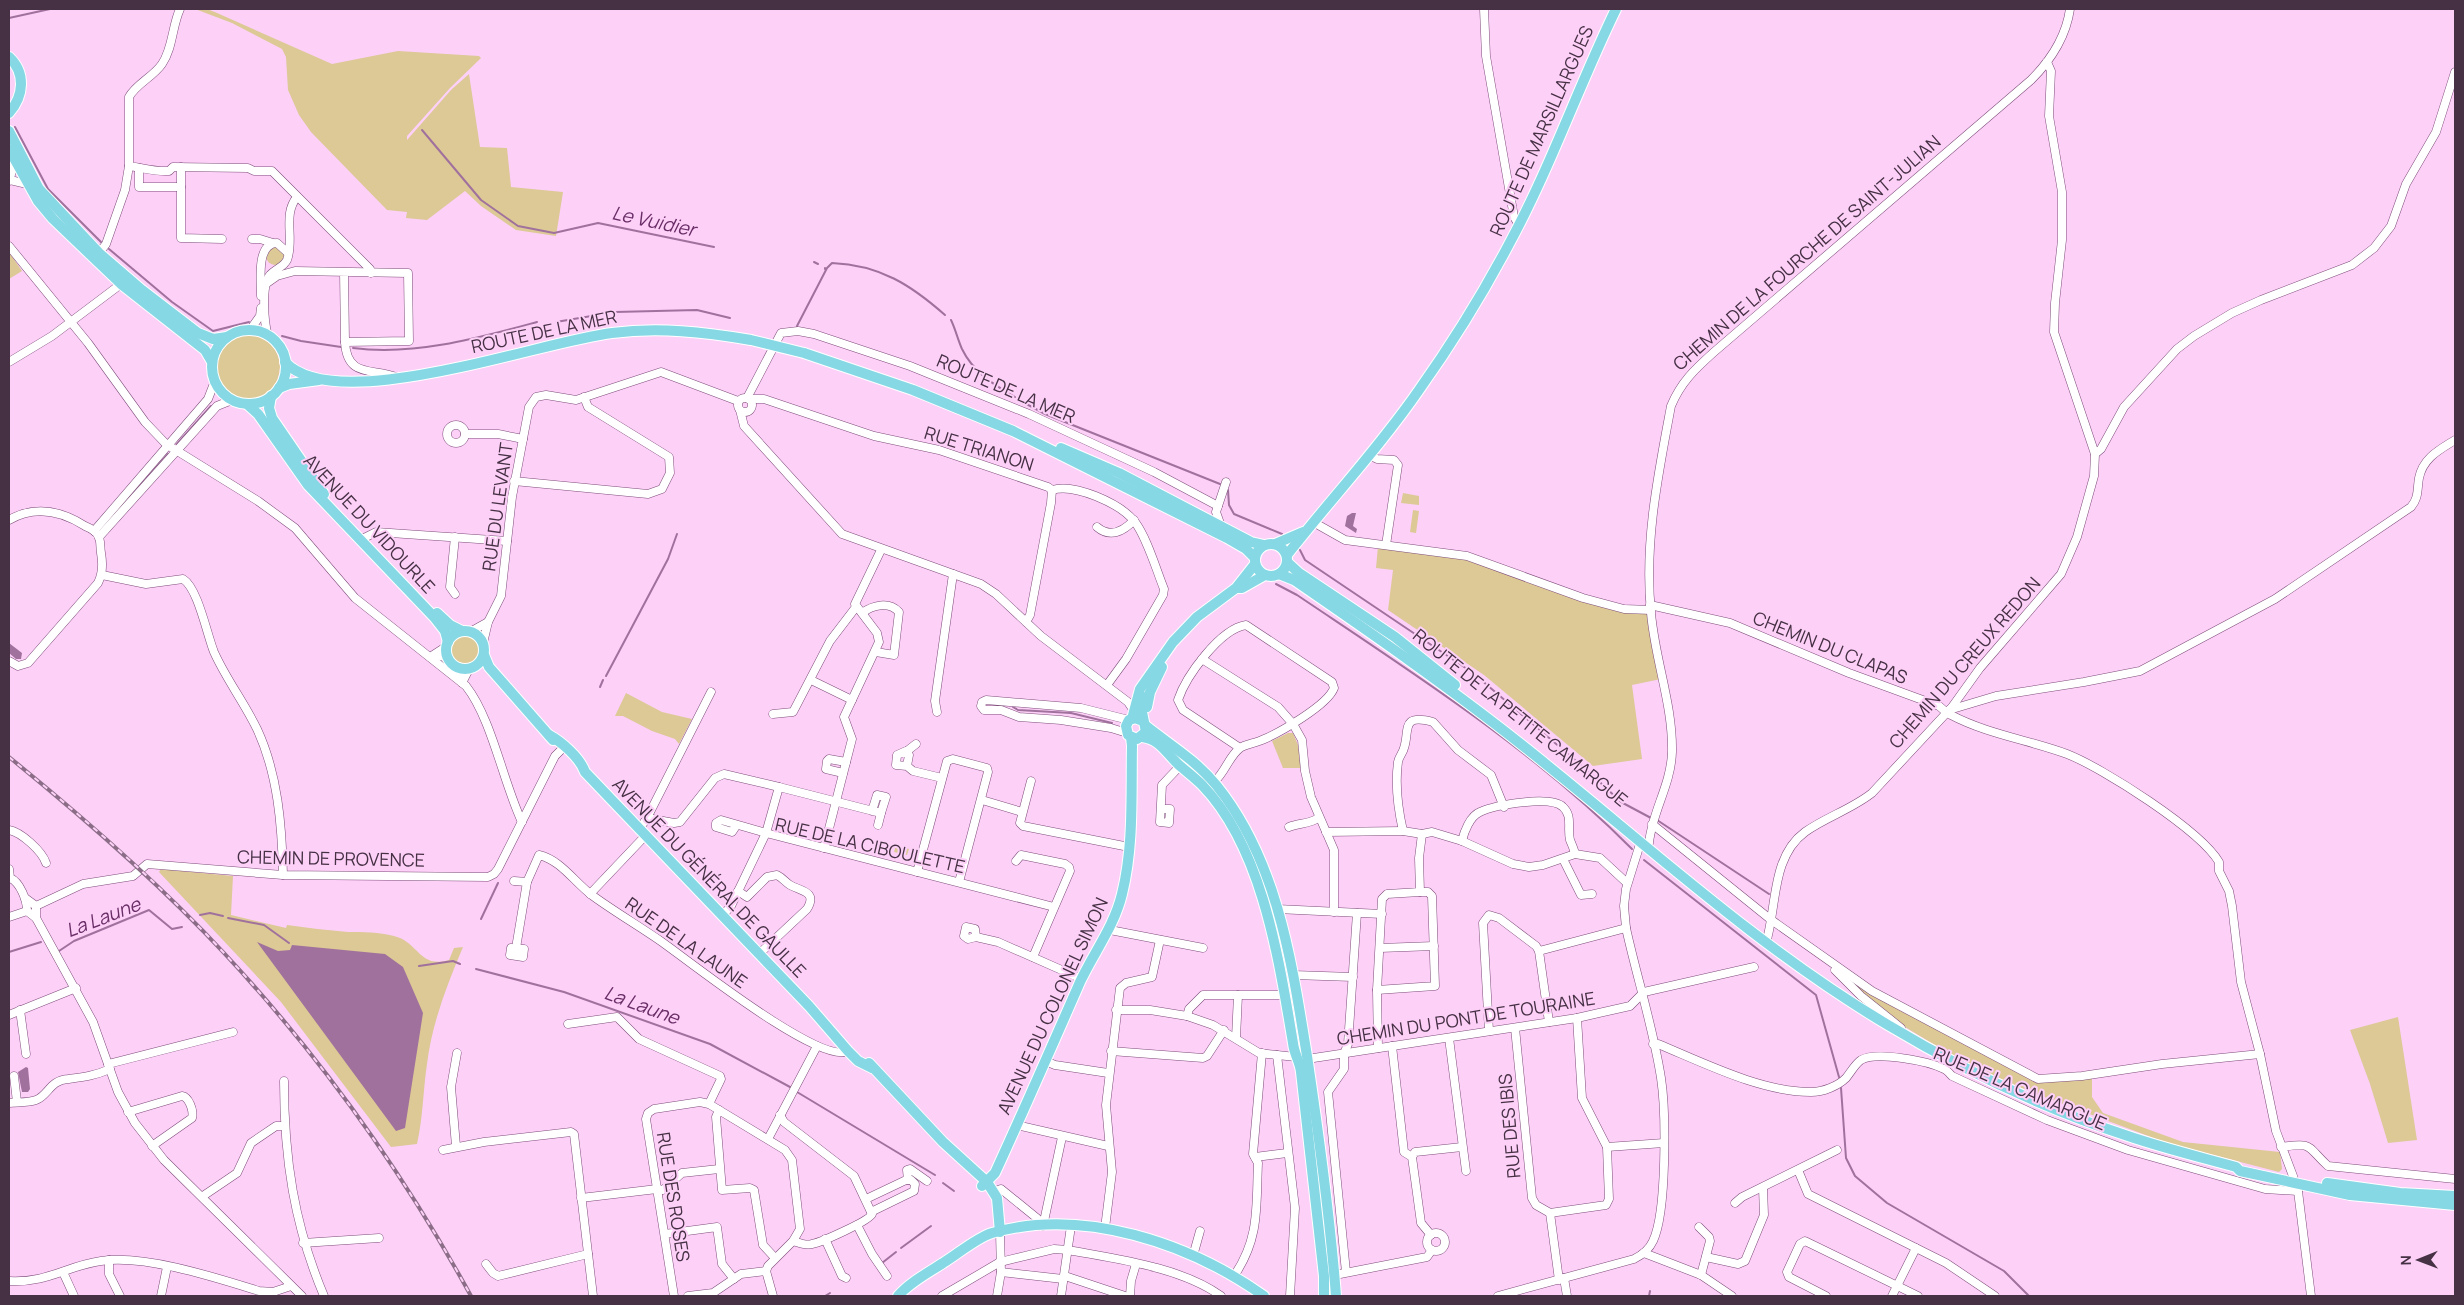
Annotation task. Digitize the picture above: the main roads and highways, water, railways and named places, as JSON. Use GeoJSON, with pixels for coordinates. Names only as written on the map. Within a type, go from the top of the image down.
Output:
{"type":"FeatureCollection","features":[{"type":"Feature","properties":{"kind":"main road","name":"ROUTE DE MARSILLARGUES"},"geometry":{"type":"LineString","coordinates":[[1287,558],[1303,532],[1369,455],[1433,369],[1492,274],[1553,156],[1616,9]]}},
{"type":"Feature","properties":{"kind":"main road"},"geometry":{"type":"LineString","coordinates":[[9,57],[17,67],[22,83],[18,100],[9,113]]}},
{"type":"Feature","properties":{"kind":"main road"},"geometry":{"type":"LineString","coordinates":[[9,131],[40,189],[99,253],[142,290],[198,333],[214,339],[227,337]]}},
{"type":"Feature","properties":{"kind":"main road"},"geometry":{"type":"LineString","coordinates":[[9,149],[27,184],[54,219],[121,284],[205,350],[212,362],[215,381],[222,392],[232,400],[247,404],[259,402],[271,396],[279,388],[284,375],[285,362],[279,347],[268,336],[250,330],[234,333],[227,337],[217,348],[212,362]]}},
{"type":"Feature","properties":{"kind":"main road","name":"ROUTE DE LA MER"},"geometry":{"type":"LineString","coordinates":[[279,388],[289,384],[321,380],[362,382],[401,378],[565,341],[615,332],[683,330],[751,340],[804,353],[913,390],[1013,431],[1108,476],[1226,538],[1246,549],[1255,561]]}},
{"type":"Feature","properties":{"kind":"main road","name":"ROUTE DE LA MER"},"geometry":{"type":"LineString","coordinates":[[285,362],[297,372],[321,380]]}},
{"type":"Feature","properties":{"kind":"main road","name":"AVENUE DU VIDOURLE"},"geometry":{"type":"LineString","coordinates":[[271,396],[270,413],[279,430],[324,494],[364,538],[450,625],[466,631]]}},
{"type":"Feature","properties":{"kind":"main road","name":"AVENUE DU VIDOURLE"},"geometry":{"type":"LineString","coordinates":[[247,404],[258,414],[308,485],[433,616],[445,631],[448,644]]}},
{"type":"Feature","properties":{"kind":"main road","name":"ROUTE DE LA MER"},"geometry":{"type":"LineString","coordinates":[[1013,431],[1026,434],[1084,457],[1251,542],[1264,545]]}},
{"type":"Feature","properties":{"kind":"main road","name":"ROUTE DE MARSILLARGUES"},"geometry":{"type":"LineString","coordinates":[[1275,544],[1303,532]]}},
{"type":"Feature","properties":{"kind":"main road"},"geometry":{"type":"LineString","coordinates":[[1134,738],[1126,726],[1132,717],[1132,700],[1166,652],[1189,625],[1236,588],[1255,561],[1258,550],[1264,545],[1275,544],[1287,558],[1279,574],[1265,575],[1242,588],[1236,588]]}},
{"type":"Feature","properties":{"kind":"main road","name":"ROUTE DE LA PETITE CAMARGUE"},"geometry":{"type":"LineString","coordinates":[[1287,558],[1299,573],[1395,637],[1644,843]]}},
{"type":"Feature","properties":{"kind":"main road"},"geometry":{"type":"LineString","coordinates":[[1255,561],[1265,575]]}},
{"type":"Feature","properties":{"kind":"main road","name":"ROUTE DE LA PETITE CAMARGUE"},"geometry":{"type":"LineString","coordinates":[[1279,574],[1294,580],[1457,694],[1719,903],[1724,910],[1766,943],[1854,1004],[1960,1065],[2053,1108],[2127,1136],[2236,1167],[2239,1165],[2356,1196],[2455,1205]]}},
{"type":"Feature","properties":{"kind":"main road"},"geometry":{"type":"LineString","coordinates":[[525,709],[489,666],[484,655],[483,643],[466,631],[452,637],[448,644],[448,658],[457,667],[484,670],[550,735]]}},
{"type":"Feature","properties":{"kind":"main road"},"geometry":{"type":"LineString","coordinates":[[1159,734],[1150,720],[1147,706],[1150,692],[1164,665],[1166,652]]}},
{"type":"Feature","properties":{"kind":"main road"},"geometry":{"type":"LineString","coordinates":[[471,668],[480,662],[484,655]]}},
{"type":"Feature","properties":{"kind":"main road"},"geometry":{"type":"LineString","coordinates":[[1134,738],[1146,732],[1143,698],[1152,672]]}},
{"type":"Feature","properties":{"kind":"main road"},"geometry":{"type":"LineString","coordinates":[[1132,717],[1159,734],[1214,782],[1259,854],[1293,975],[1324,1276],[1324,1296]]}},
{"type":"Feature","properties":{"kind":"main road","name":"AVENUE DU GÉNÉRAL DE GAULLE"},"geometry":{"type":"LineString","coordinates":[[550,735],[560,751],[580,770],[585,772],[809,1006],[812,1005],[858,1061],[872,1068],[955,1154],[958,1161],[984,1184]]}},
{"type":"Feature","properties":{"kind":"main road","name":"AVENUE DU GÉNÉRAL DE GAULLE"},"geometry":{"type":"LineString","coordinates":[[550,735],[558,740],[584,767],[585,772]]}},
{"type":"Feature","properties":{"kind":"main road"},"geometry":{"type":"LineString","coordinates":[[1134,738],[1156,740],[1209,794],[1252,865],[1303,1063],[1335,1275],[1336,1296]]}},
{"type":"Feature","properties":{"kind":"main road","name":"AVENUE DU COLONEL SIMON"},"geometry":{"type":"LineString","coordinates":[[984,1184],[995,1173],[1082,979],[1110,930],[1122,894],[1128,847],[1134,738]]}},
{"type":"Feature","properties":{"kind":"main road","name":"ROUTE DE LA PETITE CAMARGUE"},"geometry":{"type":"LineString","coordinates":[[2293,1179],[2352,1187],[2455,1196]]}},
{"type":"Feature","properties":{"kind":"main road"},"geometry":{"type":"LineString","coordinates":[[984,1184],[994,1192],[998,1206],[997,1235]]}},
{"type":"Feature","properties":{"kind":"main road"},"geometry":{"type":"LineString","coordinates":[[984,1184],[992,1205],[997,1235]]}},
{"type":"Feature","properties":{"kind":"main road"},"geometry":{"type":"LineString","coordinates":[[902,1294],[997,1235],[1040,1226],[1072,1226],[1105,1228],[1193,1256],[1234,1276],[1264,1296]]}},
{"type":"Feature","properties":{"kind":"main road"},"geometry":{"type":"LineString","coordinates":[[1324,1276],[1335,1275]]}},
{"type":"Feature","properties":{"kind":"waterway"},"geometry":{"type":"LineString","coordinates":[[9,18],[50,9]]}},
{"type":"Feature","properties":{"kind":"waterway"},"geometry":{"type":"LineString","coordinates":[[15,127],[48,189],[101,242]]}},
{"type":"Feature","properties":{"kind":"waterway","name":"Le Vuidier"},"geometry":{"type":"LineString","coordinates":[[422,130],[481,200],[518,226],[554,233],[598,223],[714,247]]}},
{"type":"Feature","properties":{"kind":"waterway"},"geometry":{"type":"LineString","coordinates":[[109,249],[172,302],[213,331],[249,322]]}},
{"type":"Feature","properties":{"kind":"waterway"},"geometry":{"type":"LineString","coordinates":[[814,262],[818,264]]}},
{"type":"Feature","properties":{"kind":"waterway"},"geometry":{"type":"LineString","coordinates":[[797,326],[827,268],[832,263],[865,268],[894,278],[920,294],[945,315]]}},
{"type":"Feature","properties":{"kind":"waterway"},"geometry":{"type":"LineString","coordinates":[[556,322],[615,312],[697,310],[730,318]]}},
{"type":"Feature","properties":{"kind":"waterway"},"geometry":{"type":"LineString","coordinates":[[951,320],[962,349],[972,365],[992,383],[1015,397]]}},
{"type":"Feature","properties":{"kind":"waterway"},"geometry":{"type":"LineString","coordinates":[[353,348],[376,350],[423,348],[492,334],[537,322]]}},
{"type":"Feature","properties":{"kind":"waterway"},"geometry":{"type":"LineString","coordinates":[[282,336],[341,347]]}},
{"type":"Feature","properties":{"kind":"waterway"},"geometry":{"type":"LineString","coordinates":[[1021,401],[1045,414],[1220,484]]}},
{"type":"Feature","properties":{"kind":"waterway"},"geometry":{"type":"LineString","coordinates":[[177,444],[211,406]]}},
{"type":"Feature","properties":{"kind":"waterway"},"geometry":{"type":"LineString","coordinates":[[120,508],[168,454]]}},
{"type":"Feature","properties":{"kind":"waterway"},"geometry":{"type":"LineString","coordinates":[[1228,490],[1229,505],[1234,514],[1282,534]]}},
{"type":"Feature","properties":{"kind":"waterway"},"geometry":{"type":"LineString","coordinates":[[606,676],[668,559],[677,534]]}},
{"type":"Feature","properties":{"kind":"waterway"},"geometry":{"type":"LineString","coordinates":[[1300,550],[1305,560],[1473,673],[1589,772],[1621,802],[1651,818]]}},
{"type":"Feature","properties":{"kind":"waterway"},"geometry":{"type":"LineString","coordinates":[[1276,584],[1297,595],[1385,654],[1514,746],[1594,813],[1632,849]]}},
{"type":"Feature","properties":{"kind":"waterway"},"geometry":{"type":"LineString","coordinates":[[600,687],[603,680]]}},
{"type":"Feature","properties":{"kind":"waterway"},"geometry":{"type":"LineString","coordinates":[[1013,707],[1018,710],[1071,713],[1112,723]]}},
{"type":"Feature","properties":{"kind":"waterway"},"geometry":{"type":"LineString","coordinates":[[1657,820],[1769,894]]}},
{"type":"Feature","properties":{"kind":"waterway"},"geometry":{"type":"LineString","coordinates":[[1644,860],[1816,995],[1839,1077]]}},
{"type":"Feature","properties":{"kind":"waterway"},"geometry":{"type":"LineString","coordinates":[[481,919],[498,883]]}},
{"type":"Feature","properties":{"kind":"waterway","name":"La Laune"},"geometry":{"type":"LineString","coordinates":[[59,951],[74,941],[149,910],[172,929],[182,927]]}},
{"type":"Feature","properties":{"kind":"waterway","name":"La Laune"},"geometry":{"type":"LineString","coordinates":[[200,915],[210,913],[223,916]]}},
{"type":"Feature","properties":{"kind":"waterway","name":"La Laune"},"geometry":{"type":"LineString","coordinates":[[228,918],[264,925],[289,943]]}},
{"type":"Feature","properties":{"kind":"waterway","name":"La Laune"},"geometry":{"type":"LineString","coordinates":[[9,952],[41,942]]}},
{"type":"Feature","properties":{"kind":"waterway","name":"La Laune"},"geometry":{"type":"LineString","coordinates":[[419,966],[453,961],[460,964]]}},
{"type":"Feature","properties":{"kind":"waterway","name":"La Laune"},"geometry":{"type":"LineString","coordinates":[[476,969],[564,992],[710,1044],[790,1087]]}},
{"type":"Feature","properties":{"kind":"waterway"},"geometry":{"type":"LineString","coordinates":[[1841,1088],[1846,1158],[1855,1176],[1887,1203],[2004,1271],[2029,1296]]}},
{"type":"Feature","properties":{"kind":"waterway","name":"La Laune"},"geometry":{"type":"LineString","coordinates":[[797,1092],[935,1175]]}},
{"type":"Feature","properties":{"kind":"waterway","name":"La Laune"},"geometry":{"type":"LineString","coordinates":[[943,1183],[954,1191]]}},
{"type":"Feature","properties":{"kind":"waterway"},"geometry":{"type":"LineString","coordinates":[[901,1248],[931,1226]]}},
{"type":"Feature","properties":{"kind":"waterway"},"geometry":{"type":"LineString","coordinates":[[882,1263],[896,1252]]}},
{"type":"Feature","properties":{"kind":"waterway"},"geometry":{"type":"LineString","coordinates":[[1649,1296],[1650,1291]]}},
{"type":"Feature","properties":{"kind":"waterway"},"geometry":{"type":"LineString","coordinates":[[825,1296],[830,1293]]}},
{"type":"Feature","properties":{"kind":"railway"},"geometry":{"type":"LineString","coordinates":[[9,757],[93,827],[147,876],[199,927],[259,992],[327,1075],[389,1161],[418,1205],[471,1296]]}}]}
